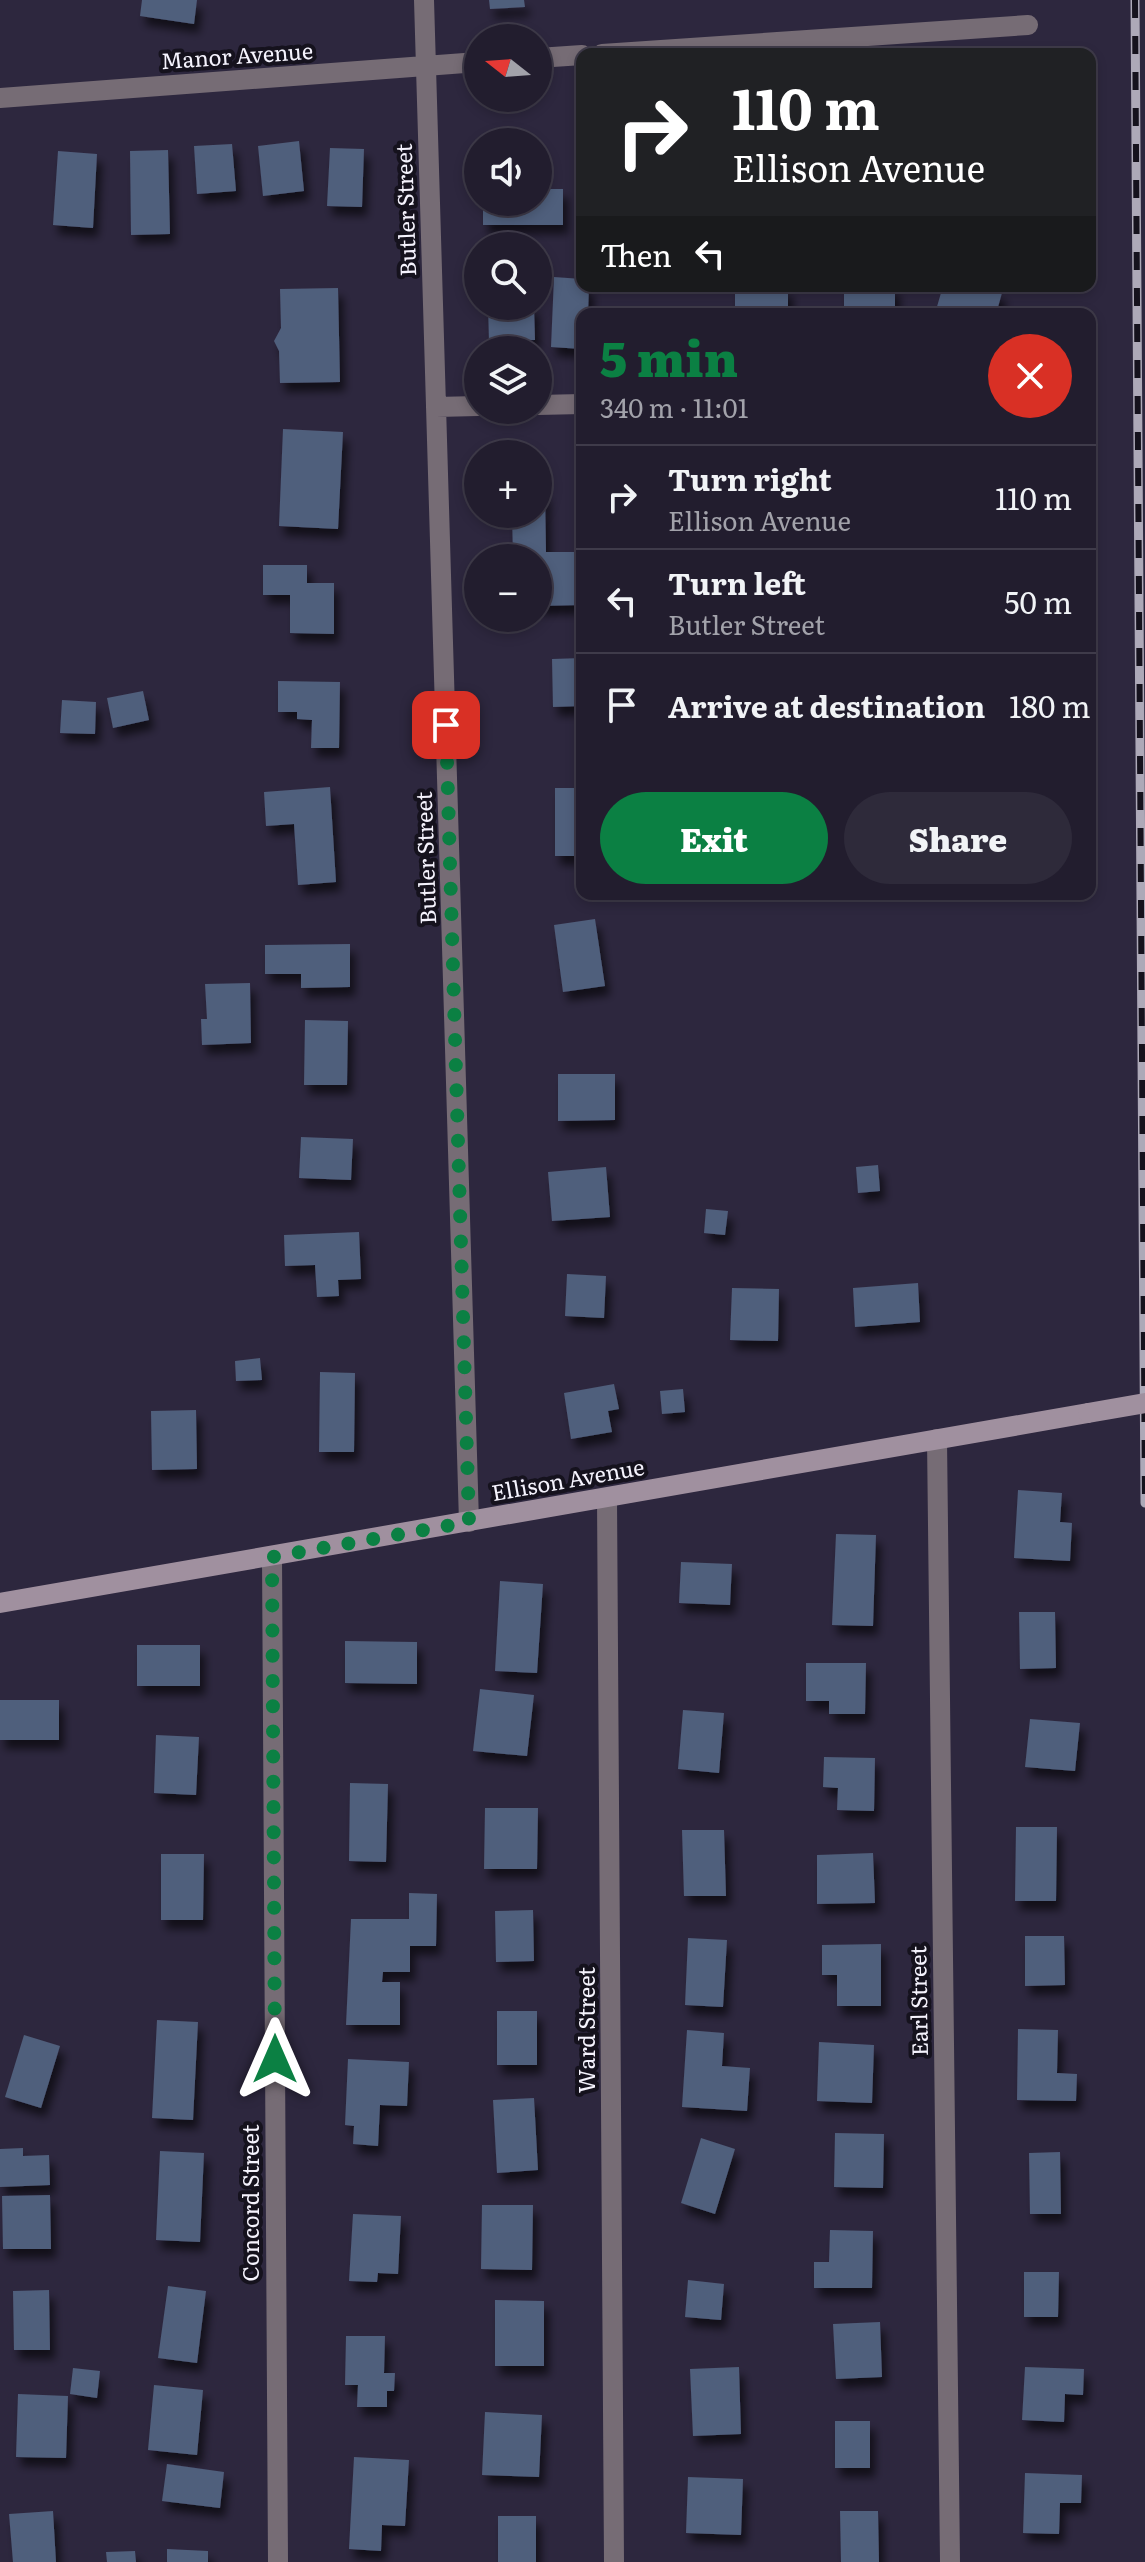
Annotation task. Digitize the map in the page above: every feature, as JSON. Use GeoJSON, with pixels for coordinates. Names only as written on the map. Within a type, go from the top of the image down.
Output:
{"type":"FeatureCollection","features":[{"type":"Feature","properties":{"kind":"street","name":"Butler Street"},"geometry":{"type":"LineString","coordinates":[[424,0],[469,1522]]}},
{"type":"Feature","properties":{"kind":"street"},"geometry":{"type":"LineString","coordinates":[[690,48],[1028,25]]}},
{"type":"Feature","properties":{"kind":"street"},"geometry":{"type":"LineString","coordinates":[[552,57],[576,55]]}},
{"type":"Feature","properties":{"kind":"street","name":"Manor Avenue"},"geometry":{"type":"LineString","coordinates":[[0,98],[464,63]]}},
{"type":"Feature","properties":{"kind":"street"},"geometry":{"type":"LineString","coordinates":[[552,405],[576,404]]}},
{"type":"Feature","properties":{"kind":"street"},"geometry":{"type":"LineString","coordinates":[[436,407],[464,406]]}},
{"type":"Feature","properties":{"kind":"street","name":"Ellison Avenue"},"geometry":{"type":"LineString","coordinates":[[0,1603],[1145,1403]]}},
{"type":"Feature","properties":{"kind":"street","name":"Earl Street"},"geometry":{"type":"LineString","coordinates":[[937,1439],[950,2562]]}},
{"type":"Feature","properties":{"kind":"street","name":"Ward Street"},"geometry":{"type":"LineString","coordinates":[[607,1498],[614,2562]]}},
{"type":"Feature","properties":{"kind":"street","name":"Concord Street"},"geometry":{"type":"LineString","coordinates":[[272,1557],[278,2562]]}},
{"type":"Feature","properties":{"kind":"building"},"geometry":{"type":"Polygon","coordinates":[[[142,0],[197,0],[194,24],[140,16],[142,0]]]}},
{"type":"Feature","properties":{"kind":"building"},"geometry":{"type":"Polygon","coordinates":[[[489,0],[524,0],[525,7],[490,9],[489,0]]]}},
{"type":"Feature","properties":{"kind":"building"},"geometry":{"type":"Polygon","coordinates":[[[299,141],[304,191],[263,196],[258,146],[299,141]]]}},
{"type":"Feature","properties":{"kind":"building"},"geometry":{"type":"Polygon","coordinates":[[[232,144],[236,191],[197,194],[194,146],[232,144]]]}},
{"type":"Feature","properties":{"kind":"building"},"geometry":{"type":"Polygon","coordinates":[[[330,148],[364,149],[362,207],[327,206],[330,148]]]}},
{"type":"Feature","properties":{"kind":"building"},"geometry":{"type":"Polygon","coordinates":[[[168,150],[170,234],[131,235],[130,151],[168,150]]]}},
{"type":"Feature","properties":{"kind":"building"},"geometry":{"type":"Polygon","coordinates":[[[58,151],[97,154],[93,228],[53,225],[58,151]]]}},
{"type":"Feature","properties":{"kind":"building"},"geometry":{"type":"Polygon","coordinates":[[[552,189],[563,189],[563,225],[483,225],[483,216],[552,216],[552,189]]]}},
{"type":"Feature","properties":{"kind":"building"},"geometry":{"type":"Polygon","coordinates":[[[554,277],[576,279],[576,292],[589,292],[588,308],[576,308],[576,349],[552,347],[554,277]]]}},
{"type":"Feature","properties":{"kind":"building"},"geometry":{"type":"Polygon","coordinates":[[[338,288],[340,382],[280,383],[279,351],[274,341],[281,328],[280,289],[338,288]]]}},
{"type":"Feature","properties":{"kind":"building"},"geometry":{"type":"Polygon","coordinates":[[[735,292],[788,292],[788,308],[735,308],[735,292]]]}},
{"type":"Feature","properties":{"kind":"building"},"geometry":{"type":"Polygon","coordinates":[[[844,292],[895,292],[895,308],[844,308],[844,292]]]}},
{"type":"Feature","properties":{"kind":"building"},"geometry":{"type":"Polygon","coordinates":[[[941,292],[1002,293],[998,308],[937,308],[941,292]]]}},
{"type":"Feature","properties":{"kind":"building"},"geometry":{"type":"Polygon","coordinates":[[[488,320],[534,320],[535,336],[489,336],[488,320]]]}},
{"type":"Feature","properties":{"kind":"building"},"geometry":{"type":"Polygon","coordinates":[[[283,429],[343,432],[338,529],[279,526],[283,429]]]}},
{"type":"Feature","properties":{"kind":"building"},"geometry":{"type":"Polygon","coordinates":[[[512,528],[546,528],[546,544],[513,544],[512,528]]]}},
{"type":"Feature","properties":{"kind":"building"},"geometry":{"type":"Polygon","coordinates":[[[552,552],[576,552],[576,605],[552,606],[552,552]]]}},
{"type":"Feature","properties":{"kind":"building"},"geometry":{"type":"Polygon","coordinates":[[[263,565],[307,565],[307,583],[334,583],[334,634],[290,633],[290,595],[263,595],[263,565]]]}},
{"type":"Feature","properties":{"kind":"building"},"geometry":{"type":"Polygon","coordinates":[[[576,658],[576,706],[553,707],[552,659],[576,658]]]}},
{"type":"Feature","properties":{"kind":"building"},"geometry":{"type":"Polygon","coordinates":[[[278,681],[340,682],[339,748],[311,748],[312,720],[297,719],[297,712],[278,712],[278,681]]]}},
{"type":"Feature","properties":{"kind":"building"},"geometry":{"type":"Polygon","coordinates":[[[143,691],[149,720],[113,728],[107,698],[143,691]]]}},
{"type":"Feature","properties":{"kind":"building"},"geometry":{"type":"Polygon","coordinates":[[[62,700],[96,702],[95,734],[60,733],[62,700]]]}},
{"type":"Feature","properties":{"kind":"building"},"geometry":{"type":"Polygon","coordinates":[[[330,787],[336,882],[298,885],[294,824],[266,826],[264,792],[330,787]]]}},
{"type":"Feature","properties":{"kind":"building"},"geometry":{"type":"Polygon","coordinates":[[[555,788],[576,788],[576,856],[555,856],[555,788]]]}},
{"type":"Feature","properties":{"kind":"building"},"geometry":{"type":"Polygon","coordinates":[[[595,919],[605,986],[563,992],[554,925],[595,919]]]}},
{"type":"Feature","properties":{"kind":"building"},"geometry":{"type":"Polygon","coordinates":[[[350,944],[350,987],[301,988],[301,974],[265,974],[265,945],[350,944]]]}},
{"type":"Feature","properties":{"kind":"building"},"geometry":{"type":"Polygon","coordinates":[[[250,983],[251,1043],[202,1045],[201,1019],[207,1019],[205,984],[250,983]]]}},
{"type":"Feature","properties":{"kind":"building"},"geometry":{"type":"Polygon","coordinates":[[[305,1020],[348,1021],[347,1085],[304,1085],[305,1020]]]}},
{"type":"Feature","properties":{"kind":"building"},"geometry":{"type":"Polygon","coordinates":[[[558,1074],[615,1074],[615,1120],[558,1121],[558,1074]]]}},
{"type":"Feature","properties":{"kind":"building"},"geometry":{"type":"Polygon","coordinates":[[[301,1137],[353,1139],[351,1180],[299,1178],[301,1137]]]}},
{"type":"Feature","properties":{"kind":"building"},"geometry":{"type":"Polygon","coordinates":[[[878,1165],[880,1191],[858,1193],[856,1167],[878,1165]]]}},
{"type":"Feature","properties":{"kind":"building"},"geometry":{"type":"Polygon","coordinates":[[[606,1167],[610,1217],[552,1221],[548,1172],[606,1167]]]}},
{"type":"Feature","properties":{"kind":"building"},"geometry":{"type":"Polygon","coordinates":[[[706,1209],[728,1211],[725,1235],[704,1233],[706,1209]]]}},
{"type":"Feature","properties":{"kind":"building"},"geometry":{"type":"Polygon","coordinates":[[[359,1232],[361,1279],[338,1280],[339,1296],[317,1297],[315,1265],[285,1266],[284,1235],[359,1232]]]}},
{"type":"Feature","properties":{"kind":"building"},"geometry":{"type":"Polygon","coordinates":[[[567,1274],[606,1276],[604,1318],[565,1316],[567,1274]]]}},
{"type":"Feature","properties":{"kind":"building"},"geometry":{"type":"Polygon","coordinates":[[[918,1283],[920,1322],[855,1327],[853,1288],[918,1283]]]}},
{"type":"Feature","properties":{"kind":"building"},"geometry":{"type":"Polygon","coordinates":[[[732,1288],[779,1289],[778,1341],[730,1340],[732,1288]]]}},
{"type":"Feature","properties":{"kind":"building"},"geometry":{"type":"Polygon","coordinates":[[[260,1358],[262,1380],[236,1381],[235,1361],[260,1358]]]}},
{"type":"Feature","properties":{"kind":"building"},"geometry":{"type":"Polygon","coordinates":[[[320,1372],[355,1373],[354,1452],[319,1452],[320,1372]]]}},
{"type":"Feature","properties":{"kind":"building"},"geometry":{"type":"Polygon","coordinates":[[[614,1384],[619,1409],[608,1411],[612,1432],[571,1439],[564,1393],[614,1384]]]}},
{"type":"Feature","properties":{"kind":"building"},"geometry":{"type":"Polygon","coordinates":[[[683,1389],[685,1412],[662,1414],[660,1391],[683,1389]]]}},
{"type":"Feature","properties":{"kind":"building"},"geometry":{"type":"Polygon","coordinates":[[[196,1410],[197,1469],[152,1470],[151,1411],[196,1410]]]}},
{"type":"Feature","properties":{"kind":"building"},"geometry":{"type":"Polygon","coordinates":[[[1018,1490],[1062,1493],[1060,1522],[1072,1523],[1070,1561],[1014,1558],[1018,1490]]]}},
{"type":"Feature","properties":{"kind":"building"},"geometry":{"type":"Polygon","coordinates":[[[836,1534],[876,1535],[873,1626],[832,1625],[836,1534]]]}},
{"type":"Feature","properties":{"kind":"building"},"geometry":{"type":"Polygon","coordinates":[[[681,1562],[732,1564],[730,1605],[679,1603],[681,1562]]]}},
{"type":"Feature","properties":{"kind":"building"},"geometry":{"type":"Polygon","coordinates":[[[500,1581],[543,1584],[537,1673],[495,1671],[500,1581]]]}},
{"type":"Feature","properties":{"kind":"building"},"geometry":{"type":"Polygon","coordinates":[[[1019,1612],[1055,1612],[1056,1668],[1020,1669],[1019,1612]]]}},
{"type":"Feature","properties":{"kind":"building"},"geometry":{"type":"Polygon","coordinates":[[[345,1641],[417,1642],[417,1684],[345,1683],[345,1641]]]}},
{"type":"Feature","properties":{"kind":"building"},"geometry":{"type":"Polygon","coordinates":[[[137,1645],[200,1645],[200,1686],[137,1686],[137,1645]]]}},
{"type":"Feature","properties":{"kind":"building"},"geometry":{"type":"Polygon","coordinates":[[[806,1663],[866,1663],[865,1714],[829,1714],[829,1701],[806,1701],[806,1663]]]}},
{"type":"Feature","properties":{"kind":"building"},"geometry":{"type":"Polygon","coordinates":[[[480,1689],[534,1695],[527,1756],[473,1751],[480,1689]]]}},
{"type":"Feature","properties":{"kind":"building"},"geometry":{"type":"Polygon","coordinates":[[[0,1700],[59,1700],[59,1740],[0,1740],[0,1700]]]}},
{"type":"Feature","properties":{"kind":"building"},"geometry":{"type":"Polygon","coordinates":[[[683,1710],[724,1713],[719,1773],[678,1769],[683,1710]]]}},
{"type":"Feature","properties":{"kind":"building"},"geometry":{"type":"Polygon","coordinates":[[[1030,1719],[1080,1723],[1075,1771],[1025,1767],[1030,1719]]]}},
{"type":"Feature","properties":{"kind":"building"},"geometry":{"type":"Polygon","coordinates":[[[156,1735],[199,1737],[196,1795],[154,1793],[156,1735]]]}},
{"type":"Feature","properties":{"kind":"building"},"geometry":{"type":"Polygon","coordinates":[[[824,1757],[875,1758],[874,1811],[837,1810],[838,1788],[823,1787],[824,1757]]]}},
{"type":"Feature","properties":{"kind":"building"},"geometry":{"type":"Polygon","coordinates":[[[350,1783],[388,1784],[386,1862],[349,1861],[350,1783]]]}},
{"type":"Feature","properties":{"kind":"building"},"geometry":{"type":"Polygon","coordinates":[[[485,1808],[538,1808],[537,1869],[484,1869],[485,1808]]]}},
{"type":"Feature","properties":{"kind":"building"},"geometry":{"type":"Polygon","coordinates":[[[1016,1827],[1057,1827],[1056,1901],[1015,1901],[1016,1827]]]}},
{"type":"Feature","properties":{"kind":"building"},"geometry":{"type":"Polygon","coordinates":[[[682,1830],[724,1830],[726,1896],[684,1896],[682,1830]]]}},
{"type":"Feature","properties":{"kind":"building"},"geometry":{"type":"Polygon","coordinates":[[[873,1853],[875,1903],[817,1904],[817,1855],[873,1853]]]}},
{"type":"Feature","properties":{"kind":"building"},"geometry":{"type":"Polygon","coordinates":[[[161,1854],[204,1854],[203,1920],[161,1920],[161,1854]]]}},
{"type":"Feature","properties":{"kind":"building"},"geometry":{"type":"Polygon","coordinates":[[[409,1893],[437,1894],[436,1946],[410,1946],[410,1972],[383,1972],[382,1982],[400,1982],[400,2025],[346,2025],[351,1919],[409,1919],[409,1893]]]}},
{"type":"Feature","properties":{"kind":"building"},"geometry":{"type":"Polygon","coordinates":[[[533,1910],[534,1961],[496,1962],[495,1911],[533,1910]]]}},
{"type":"Feature","properties":{"kind":"building"},"geometry":{"type":"Polygon","coordinates":[[[1025,1936],[1064,1936],[1065,1985],[1025,1986],[1025,1936]]]}},
{"type":"Feature","properties":{"kind":"building"},"geometry":{"type":"Polygon","coordinates":[[[688,1938],[727,1940],[723,2007],[685,2005],[688,1938]]]}},
{"type":"Feature","properties":{"kind":"building"},"geometry":{"type":"Polygon","coordinates":[[[881,1944],[881,2006],[837,2006],[837,1975],[822,1975],[822,1945],[881,1944]]]}},
{"type":"Feature","properties":{"kind":"building"},"geometry":{"type":"Polygon","coordinates":[[[497,2011],[537,2011],[537,2065],[497,2065],[497,2011]]]}},
{"type":"Feature","properties":{"kind":"building"},"geometry":{"type":"Polygon","coordinates":[[[157,2020],[198,2022],[193,2120],[152,2118],[157,2020]]]}},
{"type":"Feature","properties":{"kind":"building"},"geometry":{"type":"Polygon","coordinates":[[[1018,2029],[1058,2030],[1057,2073],[1077,2074],[1076,2101],[1017,2100],[1018,2029]]]}},
{"type":"Feature","properties":{"kind":"building"},"geometry":{"type":"Polygon","coordinates":[[[687,2030],[724,2033],[722,2066],[750,2068],[747,2111],[682,2107],[687,2030]]]}},
{"type":"Feature","properties":{"kind":"building"},"geometry":{"type":"Polygon","coordinates":[[[24,2035],[60,2046],[41,2108],[5,2097],[24,2035]]]}},
{"type":"Feature","properties":{"kind":"building"},"geometry":{"type":"Polygon","coordinates":[[[819,2042],[874,2045],[872,2103],[817,2101],[819,2042]]]}},
{"type":"Feature","properties":{"kind":"building"},"geometry":{"type":"Polygon","coordinates":[[[348,2059],[409,2062],[407,2106],[380,2105],[378,2146],[353,2144],[354,2126],[345,2125],[348,2059]]]}},
{"type":"Feature","properties":{"kind":"building"},"geometry":{"type":"Polygon","coordinates":[[[534,2098],[538,2170],[497,2173],[493,2100],[534,2098]]]}},
{"type":"Feature","properties":{"kind":"building"},"geometry":{"type":"Polygon","coordinates":[[[835,2133],[884,2134],[883,2188],[834,2187],[835,2133]]]}},
{"type":"Feature","properties":{"kind":"building"},"geometry":{"type":"Polygon","coordinates":[[[701,2138],[735,2149],[715,2214],[681,2203],[701,2138]]]}},
{"type":"Feature","properties":{"kind":"building"},"geometry":{"type":"Polygon","coordinates":[[[23,2148],[23,2156],[49,2155],[50,2185],[0,2187],[0,2149],[23,2148]]]}},
{"type":"Feature","properties":{"kind":"building"},"geometry":{"type":"Polygon","coordinates":[[[160,2151],[204,2153],[200,2242],[156,2240],[160,2151]]]}},
{"type":"Feature","properties":{"kind":"building"},"geometry":{"type":"Polygon","coordinates":[[[1060,2152],[1061,2214],[1030,2214],[1029,2153],[1060,2152]]]}},
{"type":"Feature","properties":{"kind":"building"},"geometry":{"type":"Polygon","coordinates":[[[50,2195],[51,2249],[3,2249],[2,2196],[50,2195]]]}},
{"type":"Feature","properties":{"kind":"building"},"geometry":{"type":"Polygon","coordinates":[[[482,2205],[533,2205],[532,2270],[481,2269],[482,2205]]]}},
{"type":"Feature","properties":{"kind":"building"},"geometry":{"type":"Polygon","coordinates":[[[353,2214],[401,2216],[398,2274],[378,2273],[377,2282],[349,2281],[353,2214]]]}},
{"type":"Feature","properties":{"kind":"building"},"geometry":{"type":"Polygon","coordinates":[[[830,2230],[873,2231],[872,2288],[814,2288],[814,2262],[829,2262],[830,2230]]]}},
{"type":"Feature","properties":{"kind":"building"},"geometry":{"type":"Polygon","coordinates":[[[1024,2272],[1059,2272],[1058,2317],[1024,2317],[1024,2272]]]}},
{"type":"Feature","properties":{"kind":"building"},"geometry":{"type":"Polygon","coordinates":[[[688,2280],[724,2284],[721,2320],[685,2317],[688,2280]]]}},
{"type":"Feature","properties":{"kind":"building"},"geometry":{"type":"Polygon","coordinates":[[[168,2286],[206,2291],[197,2363],[158,2358],[168,2286]]]}},
{"type":"Feature","properties":{"kind":"building"},"geometry":{"type":"Polygon","coordinates":[[[49,2290],[50,2350],[14,2350],[13,2291],[49,2290]]]}},
{"type":"Feature","properties":{"kind":"building"},"geometry":{"type":"Polygon","coordinates":[[[495,2300],[544,2301],[544,2366],[495,2366],[495,2300]]]}},
{"type":"Feature","properties":{"kind":"building"},"geometry":{"type":"Polygon","coordinates":[[[880,2322],[882,2377],[836,2379],[833,2324],[880,2322]]]}},
{"type":"Feature","properties":{"kind":"building"},"geometry":{"type":"Polygon","coordinates":[[[346,2336],[385,2336],[384,2373],[395,2373],[394,2391],[387,2391],[387,2407],[357,2407],[358,2385],[345,2385],[346,2336]]]}},
{"type":"Feature","properties":{"kind":"building"},"geometry":{"type":"Polygon","coordinates":[[[739,2367],[741,2434],[693,2436],[690,2369],[739,2367]]]}},
{"type":"Feature","properties":{"kind":"building"},"geometry":{"type":"Polygon","coordinates":[[[1025,2367],[1084,2369],[1083,2395],[1065,2394],[1064,2422],[1022,2420],[1025,2367]]]}},
{"type":"Feature","properties":{"kind":"building"},"geometry":{"type":"Polygon","coordinates":[[[73,2368],[100,2371],[97,2398],[70,2394],[73,2368]]]}},
{"type":"Feature","properties":{"kind":"building"},"geometry":{"type":"Polygon","coordinates":[[[154,2385],[203,2390],[197,2455],[148,2450],[154,2385]]]}},
{"type":"Feature","properties":{"kind":"building"},"geometry":{"type":"Polygon","coordinates":[[[18,2394],[68,2396],[66,2458],[16,2457],[18,2394]]]}},
{"type":"Feature","properties":{"kind":"building"},"geometry":{"type":"Polygon","coordinates":[[[485,2412],[542,2415],[539,2477],[482,2475],[485,2412]]]}},
{"type":"Feature","properties":{"kind":"building"},"geometry":{"type":"Polygon","coordinates":[[[835,2421],[870,2421],[870,2468],[835,2468],[835,2421]]]}},
{"type":"Feature","properties":{"kind":"building"},"geometry":{"type":"Polygon","coordinates":[[[354,2457],[409,2460],[405,2526],[382,2525],[381,2551],[349,2549],[354,2457]]]}},
{"type":"Feature","properties":{"kind":"building"},"geometry":{"type":"Polygon","coordinates":[[[167,2464],[224,2472],[220,2508],[162,2501],[167,2464]]]}},
{"type":"Feature","properties":{"kind":"building"},"geometry":{"type":"Polygon","coordinates":[[[1025,2473],[1082,2475],[1081,2503],[1060,2503],[1059,2534],[1023,2533],[1025,2473]]]}},
{"type":"Feature","properties":{"kind":"building"},"geometry":{"type":"Polygon","coordinates":[[[688,2477],[743,2479],[741,2535],[686,2533],[688,2477]]]}},
{"type":"Feature","properties":{"kind":"building"},"geometry":{"type":"Polygon","coordinates":[[[53,2511],[56,2562],[13,2562],[9,2514],[53,2511]]]}},
{"type":"Feature","properties":{"kind":"building"},"geometry":{"type":"Polygon","coordinates":[[[840,2511],[878,2511],[879,2562],[841,2562],[840,2511]]]}},
{"type":"Feature","properties":{"kind":"building"},"geometry":{"type":"Polygon","coordinates":[[[498,2516],[536,2516],[536,2562],[498,2562],[498,2516]]]}},
{"type":"Feature","properties":{"kind":"building"},"geometry":{"type":"Polygon","coordinates":[[[167,2549],[208,2551],[208,2562],[167,2562],[167,2549]]]}},
{"type":"Feature","properties":{"kind":"building"},"geometry":{"type":"Polygon","coordinates":[[[135,2551],[136,2562],[107,2562],[106,2552],[135,2551]]]}},
{"type":"Feature","properties":{"kind":"railway"},"geometry":{"type":"LineString","coordinates":[[1135,0],[1145,1503]]}},
{"type":"Feature","properties":{"kind":"route"},"geometry":{"type":"LineString","coordinates":[[275,2059],[272,1557],[469,1522],[446,725]]}}]}
